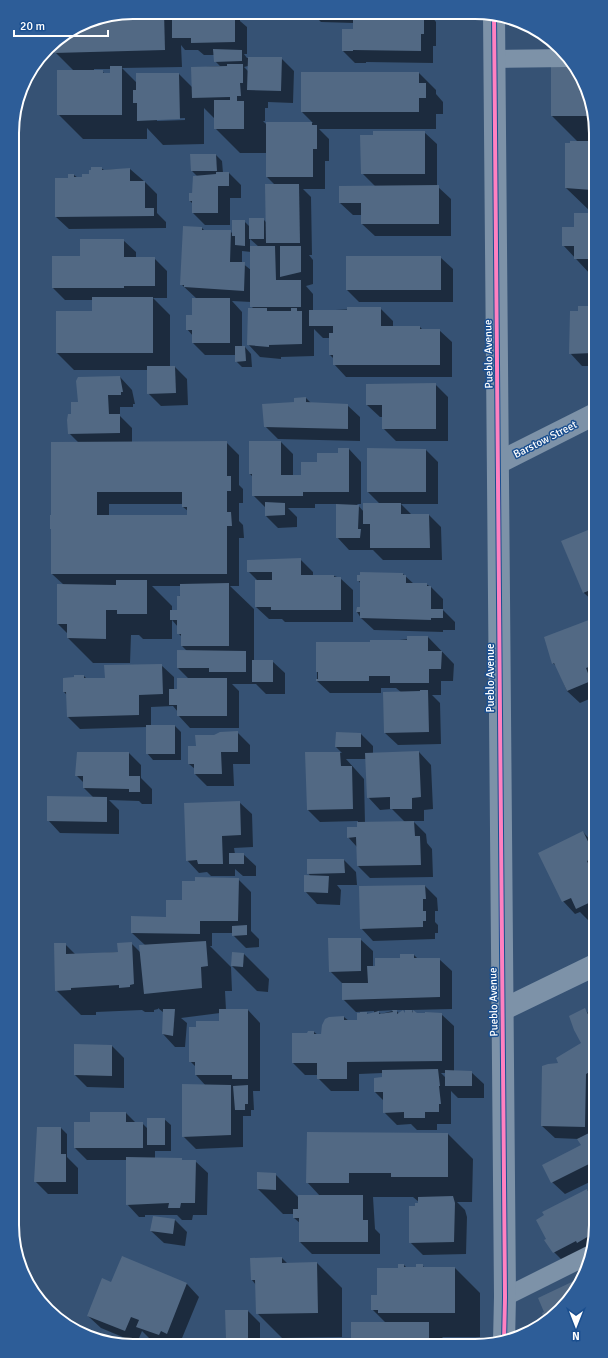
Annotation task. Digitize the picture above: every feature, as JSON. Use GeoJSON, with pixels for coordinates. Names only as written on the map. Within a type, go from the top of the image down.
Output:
{"type":"FeatureCollection","features":[{"type":"Feature","properties":{"kind":"street","name":"Pueblo Avenue"},"geometry":{"type":"LineString","coordinates":[[494,21],[504,1335]]}},
{"type":"Feature","properties":{"kind":"street","name":"Barstow Street"},"geometry":{"type":"LineString","coordinates":[[498,463],[589,417]]}},
{"type":"Feature","properties":{"kind":"street"},"geometry":{"type":"LineString","coordinates":[[502,1010],[589,968]]}},
{"type":"Feature","properties":{"kind":"lane"},"geometry":{"type":"LineString","coordinates":[[494,59],[561,58]]}},
{"type":"Feature","properties":{"kind":"lane"},"geometry":{"type":"LineString","coordinates":[[505,1297],[584,1257]]}},
{"type":"Feature","properties":{"kind":"building"},"geometry":{"type":"Polygon","coordinates":[[[133,19],[164,19],[165,50],[54,53],[54,51],[76,34],[103,23],[133,19]]]}},
{"type":"Feature","properties":{"kind":"building"},"geometry":{"type":"Polygon","coordinates":[[[172,19],[235,19],[235,42],[191,43],[191,38],[172,38],[172,19]]]}},
{"type":"Feature","properties":{"kind":"building"},"geometry":{"type":"Polygon","coordinates":[[[353,19],[424,19],[424,34],[421,34],[421,51],[342,51],[342,29],[353,29],[353,19]]]}},
{"type":"Feature","properties":{"kind":"building"},"geometry":{"type":"Polygon","coordinates":[[[213,49],[242,50],[242,61],[214,62],[213,49]]]}},
{"type":"Feature","properties":{"kind":"building"},"geometry":{"type":"Polygon","coordinates":[[[248,57],[282,57],[281,91],[247,90],[248,57]]]}},
{"type":"Feature","properties":{"kind":"building"},"geometry":{"type":"Polygon","coordinates":[[[551,62],[564,62],[570,70],[583,96],[588,116],[551,116],[551,62]]]}},
{"type":"Feature","properties":{"kind":"building"},"geometry":{"type":"Polygon","coordinates":[[[227,64],[243,64],[243,83],[240,83],[241,96],[237,96],[237,101],[244,101],[244,129],[214,129],[214,100],[230,100],[230,97],[192,98],[191,67],[227,66],[227,64]]]}},
{"type":"Feature","properties":{"kind":"building"},"geometry":{"type":"Polygon","coordinates":[[[110,66],[122,66],[122,115],[57,115],[57,70],[103,70],[103,73],[110,73],[110,66]]]}},
{"type":"Feature","properties":{"kind":"building"},"geometry":{"type":"Polygon","coordinates":[[[301,72],[419,72],[419,83],[426,83],[426,98],[419,98],[419,112],[301,112],[301,72]]]}},
{"type":"Feature","properties":{"kind":"building"},"geometry":{"type":"Polygon","coordinates":[[[136,73],[179,73],[180,119],[137,121],[137,103],[133,103],[133,90],[136,90],[136,73]]]}},
{"type":"Feature","properties":{"kind":"building"},"geometry":{"type":"Polygon","coordinates":[[[266,122],[312,122],[312,125],[317,125],[317,149],[313,149],[313,177],[266,177],[266,122]]]}},
{"type":"Feature","properties":{"kind":"building"},"geometry":{"type":"Polygon","coordinates":[[[373,131],[425,131],[425,174],[361,174],[360,135],[373,135],[373,131]]]}},
{"type":"Feature","properties":{"kind":"building"},"geometry":{"type":"Polygon","coordinates":[[[570,141],[589,141],[589,190],[565,188],[565,143],[570,143],[570,141]]]}},
{"type":"Feature","properties":{"kind":"building"},"geometry":{"type":"Polygon","coordinates":[[[190,154],[216,154],[217,171],[191,171],[190,154]]]}},
{"type":"Feature","properties":{"kind":"building"},"geometry":{"type":"Polygon","coordinates":[[[91,167],[102,167],[102,170],[130,168],[130,181],[145,181],[145,208],[154,208],[154,216],[55,217],[55,178],[68,178],[68,174],[74,174],[74,177],[82,177],[82,174],[89,174],[91,167]]]}},
{"type":"Feature","properties":{"kind":"building"},"geometry":{"type":"Polygon","coordinates":[[[216,172],[229,172],[229,186],[218,186],[218,213],[192,213],[192,201],[189,201],[189,193],[192,193],[193,176],[216,174],[216,172]]]}},
{"type":"Feature","properties":{"kind":"building"},"geometry":{"type":"Polygon","coordinates":[[[265,184],[299,184],[300,243],[266,243],[265,184]]]}},
{"type":"Feature","properties":{"kind":"building"},"geometry":{"type":"Polygon","coordinates":[[[439,185],[439,224],[361,224],[361,203],[339,203],[339,186],[439,185]]]}},
{"type":"Feature","properties":{"kind":"building"},"geometry":{"type":"Polygon","coordinates":[[[574,213],[589,213],[589,259],[574,259],[574,246],[562,246],[562,227],[574,227],[574,213]]]}},
{"type":"Feature","properties":{"kind":"building"},"geometry":{"type":"Polygon","coordinates":[[[249,218],[264,218],[264,239],[249,239],[249,218]]]}},
{"type":"Feature","properties":{"kind":"building"},"geometry":{"type":"Polygon","coordinates":[[[232,220],[245,220],[245,246],[235,245],[235,236],[232,236],[232,220]]]}},
{"type":"Feature","properties":{"kind":"building"},"geometry":{"type":"Polygon","coordinates":[[[183,226],[202,227],[202,230],[231,230],[230,262],[245,262],[244,291],[184,287],[184,285],[180,285],[183,226]]]}},
{"type":"Feature","properties":{"kind":"building"},"geometry":{"type":"Polygon","coordinates":[[[80,239],[124,239],[124,257],[155,257],[155,286],[124,286],[124,288],[52,288],[52,256],[80,256],[80,239]]]}},
{"type":"Feature","properties":{"kind":"building"},"geometry":{"type":"Polygon","coordinates":[[[250,246],[275,246],[276,280],[301,280],[301,307],[250,307],[250,246]]]}},
{"type":"Feature","properties":{"kind":"building"},"geometry":{"type":"Polygon","coordinates":[[[280,246],[301,246],[301,272],[280,277],[280,246]]]}},
{"type":"Feature","properties":{"kind":"building"},"geometry":{"type":"Polygon","coordinates":[[[346,256],[441,256],[441,290],[346,290],[346,256]]]}},
{"type":"Feature","properties":{"kind":"building"},"geometry":{"type":"Polygon","coordinates":[[[92,297],[153,297],[153,353],[56,353],[56,311],[92,311],[92,297]]]}},
{"type":"Feature","properties":{"kind":"building"},"geometry":{"type":"Polygon","coordinates":[[[192,298],[230,298],[230,343],[192,343],[192,330],[186,330],[186,315],[192,315],[192,298]]]}},
{"type":"Feature","properties":{"kind":"building"},"geometry":{"type":"Polygon","coordinates":[[[578,306],[589,306],[589,353],[569,354],[570,311],[578,311],[578,306]]]}},
{"type":"Feature","properties":{"kind":"building"},"geometry":{"type":"Polygon","coordinates":[[[347,307],[381,307],[381,326],[420,326],[420,329],[440,329],[440,365],[333,365],[333,355],[329,355],[329,333],[333,333],[333,326],[309,326],[309,310],[347,310],[347,307]]]}},
{"type":"Feature","properties":{"kind":"building"},"geometry":{"type":"Polygon","coordinates":[[[248,308],[267,308],[267,311],[291,311],[291,308],[297,308],[297,311],[302,311],[302,344],[269,345],[269,347],[247,345],[248,308]]]}},
{"type":"Feature","properties":{"kind":"building"},"geometry":{"type":"Polygon","coordinates":[[[235,346],[245,346],[246,361],[235,362],[235,346]]]}},
{"type":"Feature","properties":{"kind":"building"},"geometry":{"type":"Polygon","coordinates":[[[147,366],[175,366],[176,393],[147,394],[147,366]]]}},
{"type":"Feature","properties":{"kind":"building"},"geometry":{"type":"Polygon","coordinates":[[[120,376],[123,392],[121,392],[121,395],[108,395],[109,414],[120,414],[120,433],[68,434],[67,420],[68,414],[71,414],[71,402],[78,402],[76,381],[78,377],[120,376]]]}},
{"type":"Feature","properties":{"kind":"building"},"geometry":{"type":"Polygon","coordinates":[[[436,383],[436,429],[382,429],[382,405],[366,405],[366,384],[436,383]]]}},
{"type":"Feature","properties":{"kind":"building"},"geometry":{"type":"Polygon","coordinates":[[[306,397],[306,402],[348,404],[348,429],[264,427],[262,404],[294,402],[294,398],[306,397]]]}},
{"type":"Feature","properties":{"kind":"building"},"geometry":{"type":"Polygon","coordinates":[[[227,441],[227,476],[231,476],[231,491],[227,491],[227,512],[231,512],[232,526],[227,526],[227,574],[51,574],[51,442],[227,441]],[[97,492],[97,515],[187,515],[187,507],[182,507],[182,492],[97,492]]]}},
{"type":"Feature","properties":{"kind":"building"},"geometry":{"type":"Polygon","coordinates":[[[249,441],[281,441],[281,475],[301,475],[301,462],[317,462],[317,453],[338,453],[338,448],[349,448],[349,492],[303,492],[303,496],[252,496],[252,474],[249,474],[249,441]]]}},
{"type":"Feature","properties":{"kind":"building"},"geometry":{"type":"Polygon","coordinates":[[[367,448],[426,449],[426,492],[367,492],[367,448]]]}},
{"type":"Feature","properties":{"kind":"building"},"geometry":{"type":"Polygon","coordinates":[[[265,502],[285,503],[285,515],[265,516],[265,502]]]}},
{"type":"Feature","properties":{"kind":"building"},"geometry":{"type":"Polygon","coordinates":[[[363,503],[401,503],[401,514],[429,514],[430,548],[370,548],[370,524],[363,524],[363,503]]]}},
{"type":"Feature","properties":{"kind":"building"},"geometry":{"type":"Polygon","coordinates":[[[336,504],[359,505],[358,529],[361,529],[360,538],[336,538],[336,504]]]}},
{"type":"Feature","properties":{"kind":"building"},"geometry":{"type":"Polygon","coordinates":[[[589,530],[589,591],[583,593],[561,541],[589,530]]]}},
{"type":"Feature","properties":{"kind":"building"},"geometry":{"type":"Polygon","coordinates":[[[301,558],[301,575],[334,575],[334,577],[341,577],[341,610],[271,610],[271,607],[255,607],[255,580],[272,580],[272,572],[247,572],[247,560],[301,558]]]}},
{"type":"Feature","properties":{"kind":"building"},"geometry":{"type":"Polygon","coordinates":[[[360,572],[403,573],[403,575],[406,575],[406,583],[427,583],[427,586],[431,586],[431,609],[443,609],[443,618],[431,618],[431,620],[360,618],[360,612],[356,612],[357,607],[360,607],[360,581],[357,581],[357,575],[360,575],[360,572]]]}},
{"type":"Feature","properties":{"kind":"building"},"geometry":{"type":"Polygon","coordinates":[[[116,580],[147,580],[147,614],[117,614],[117,610],[106,610],[106,639],[67,638],[67,624],[57,624],[57,584],[116,585],[116,580]]]}},
{"type":"Feature","properties":{"kind":"building"},"geometry":{"type":"Polygon","coordinates":[[[229,583],[229,646],[181,646],[181,634],[177,634],[177,620],[170,620],[170,610],[177,610],[177,596],[180,596],[180,584],[229,583]]]}},
{"type":"Feature","properties":{"kind":"building"},"geometry":{"type":"Polygon","coordinates":[[[589,620],[589,667],[586,668],[589,676],[589,682],[567,691],[554,663],[552,664],[544,637],[589,620]]]}},
{"type":"Feature","properties":{"kind":"building"},"geometry":{"type":"Polygon","coordinates":[[[407,636],[428,636],[428,651],[442,651],[441,669],[429,669],[429,683],[390,683],[390,676],[369,676],[369,681],[316,681],[316,679],[318,679],[318,672],[316,672],[316,642],[407,640],[407,636]]]}},
{"type":"Feature","properties":{"kind":"building"},"geometry":{"type":"Polygon","coordinates":[[[177,650],[246,651],[246,672],[209,672],[209,668],[177,668],[177,650]]]}},
{"type":"Feature","properties":{"kind":"building"},"geometry":{"type":"Polygon","coordinates":[[[252,660],[273,660],[273,682],[252,682],[252,660]]]}},
{"type":"Feature","properties":{"kind":"building"},"geometry":{"type":"Polygon","coordinates":[[[162,664],[163,694],[139,695],[139,715],[67,717],[66,692],[63,692],[63,678],[74,677],[74,675],[84,675],[84,678],[105,678],[104,665],[162,664]]]}},
{"type":"Feature","properties":{"kind":"building"},"geometry":{"type":"Polygon","coordinates":[[[177,678],[227,678],[227,716],[177,716],[177,705],[169,705],[169,689],[177,689],[177,678]]]}},
{"type":"Feature","properties":{"kind":"building"},"geometry":{"type":"Polygon","coordinates":[[[428,690],[429,732],[384,733],[383,692],[428,690]]]}},
{"type":"Feature","properties":{"kind":"building"},"geometry":{"type":"Polygon","coordinates":[[[146,725],[175,725],[175,754],[146,754],[146,725]]]}},
{"type":"Feature","properties":{"kind":"building"},"geometry":{"type":"Polygon","coordinates":[[[238,731],[238,752],[221,752],[222,774],[194,774],[194,764],[188,764],[188,746],[196,746],[195,735],[214,735],[220,732],[238,731]]]}},
{"type":"Feature","properties":{"kind":"building"},"geometry":{"type":"Polygon","coordinates":[[[336,732],[361,733],[361,747],[335,747],[336,732]]]}},
{"type":"Feature","properties":{"kind":"building"},"geometry":{"type":"Polygon","coordinates":[[[419,751],[421,797],[412,798],[412,809],[390,809],[390,797],[367,798],[365,753],[419,751]]]}},
{"type":"Feature","properties":{"kind":"building"},"geometry":{"type":"Polygon","coordinates":[[[77,752],[129,752],[129,776],[140,776],[140,792],[129,792],[129,789],[83,788],[83,776],[75,776],[77,752]]]}},
{"type":"Feature","properties":{"kind":"building"},"geometry":{"type":"Polygon","coordinates":[[[305,752],[340,752],[341,766],[352,766],[353,809],[307,810],[305,752]]]}},
{"type":"Feature","properties":{"kind":"building"},"geometry":{"type":"Polygon","coordinates":[[[47,796],[107,797],[107,822],[47,821],[47,796]]]}},
{"type":"Feature","properties":{"kind":"building"},"geometry":{"type":"Polygon","coordinates":[[[240,801],[241,835],[222,836],[223,864],[198,864],[197,860],[186,861],[184,803],[240,801]]]}},
{"type":"Feature","properties":{"kind":"building"},"geometry":{"type":"Polygon","coordinates":[[[414,821],[415,836],[420,836],[421,865],[357,866],[356,837],[347,838],[347,827],[357,827],[357,822],[414,821]]]}},
{"type":"Feature","properties":{"kind":"building"},"geometry":{"type":"Polygon","coordinates":[[[583,831],[589,844],[589,860],[587,861],[589,865],[589,903],[576,909],[571,898],[562,902],[538,853],[583,831]]]}},
{"type":"Feature","properties":{"kind":"building"},"geometry":{"type":"Polygon","coordinates":[[[229,853],[244,853],[244,864],[229,864],[229,853]]]}},
{"type":"Feature","properties":{"kind":"building"},"geometry":{"type":"Polygon","coordinates":[[[307,859],[344,859],[345,873],[307,874],[307,859]]]}},
{"type":"Feature","properties":{"kind":"building"},"geometry":{"type":"Polygon","coordinates":[[[304,875],[329,876],[328,893],[304,892],[304,875]]]}},
{"type":"Feature","properties":{"kind":"building"},"geometry":{"type":"Polygon","coordinates":[[[195,877],[239,878],[238,921],[200,921],[200,934],[131,933],[131,916],[166,917],[166,900],[182,900],[182,881],[195,881],[195,877]]]}},
{"type":"Feature","properties":{"kind":"building"},"geometry":{"type":"Polygon","coordinates":[[[425,885],[426,899],[423,899],[423,911],[426,911],[426,921],[423,921],[423,927],[360,929],[359,886],[425,885]]]}},
{"type":"Feature","properties":{"kind":"building"},"geometry":{"type":"Polygon","coordinates":[[[247,925],[247,935],[232,936],[232,926],[247,925]]]}},
{"type":"Feature","properties":{"kind":"building"},"geometry":{"type":"Polygon","coordinates":[[[328,938],[361,938],[361,971],[329,972],[328,938]]]}},
{"type":"Feature","properties":{"kind":"building"},"geometry":{"type":"Polygon","coordinates":[[[206,941],[208,966],[201,967],[202,988],[144,994],[139,945],[206,941]]]}},
{"type":"Feature","properties":{"kind":"building"},"geometry":{"type":"Polygon","coordinates":[[[132,942],[134,984],[130,985],[130,987],[119,988],[119,985],[71,988],[71,990],[55,991],[54,943],[66,943],[66,954],[118,952],[117,943],[132,942]]]}},
{"type":"Feature","properties":{"kind":"building"},"geometry":{"type":"Polygon","coordinates":[[[232,952],[244,953],[243,967],[231,966],[232,952]]]}},
{"type":"Feature","properties":{"kind":"building"},"geometry":{"type":"Polygon","coordinates":[[[400,954],[414,954],[414,958],[440,958],[440,997],[342,1000],[342,983],[368,983],[367,966],[375,966],[375,958],[400,958],[400,954]]]}},
{"type":"Feature","properties":{"kind":"building"},"geometry":{"type":"Polygon","coordinates":[[[585,1008],[589,1016],[589,1072],[586,1074],[585,1127],[541,1126],[542,1066],[558,1063],[556,1058],[581,1043],[569,1016],[585,1008]]]}},
{"type":"Feature","properties":{"kind":"building"},"geometry":{"type":"Polygon","coordinates":[[[163,1009],[175,1009],[173,1036],[162,1034],[163,1009]]]}},
{"type":"Feature","properties":{"kind":"building"},"geometry":{"type":"Polygon","coordinates":[[[219,1009],[248,1009],[248,1079],[232,1079],[232,1075],[195,1075],[195,1062],[189,1062],[189,1027],[196,1027],[196,1021],[219,1021],[219,1009]]]}},
{"type":"Feature","properties":{"kind":"building"},"geometry":{"type":"Polygon","coordinates":[[[392,1010],[397,1010],[397,1014],[403,1010],[405,1013],[405,1010],[412,1010],[412,1013],[413,1010],[417,1013],[442,1013],[442,1061],[347,1062],[347,1079],[317,1079],[317,1063],[292,1063],[292,1033],[307,1033],[308,1031],[314,1031],[314,1034],[321,1034],[322,1025],[325,1019],[329,1017],[344,1016],[344,1020],[357,1020],[357,1013],[360,1012],[367,1012],[367,1014],[379,1011],[379,1014],[393,1012],[392,1010]]]}},
{"type":"Feature","properties":{"kind":"building"},"geometry":{"type":"Polygon","coordinates":[[[74,1044],[112,1045],[112,1076],[74,1075],[74,1044]]]}},
{"type":"Feature","properties":{"kind":"building"},"geometry":{"type":"Polygon","coordinates":[[[438,1069],[441,1104],[439,1104],[439,1112],[425,1112],[425,1118],[404,1118],[404,1112],[383,1113],[383,1092],[374,1092],[374,1078],[382,1077],[382,1070],[438,1069]]]}},
{"type":"Feature","properties":{"kind":"building"},"geometry":{"type":"Polygon","coordinates":[[[445,1070],[472,1071],[472,1086],[445,1086],[445,1070]]]}},
{"type":"Feature","properties":{"kind":"building"},"geometry":{"type":"Polygon","coordinates":[[[182,1084],[231,1085],[231,1135],[182,1137],[182,1084]]]}},
{"type":"Feature","properties":{"kind":"building"},"geometry":{"type":"Polygon","coordinates":[[[248,1085],[248,1104],[245,1104],[245,1110],[235,1110],[233,1086],[248,1085]]]}},
{"type":"Feature","properties":{"kind":"building"},"geometry":{"type":"Polygon","coordinates":[[[90,1112],[126,1112],[126,1122],[143,1122],[143,1148],[74,1148],[74,1122],[90,1122],[90,1112]]]}},
{"type":"Feature","properties":{"kind":"building"},"geometry":{"type":"Polygon","coordinates":[[[147,1118],[165,1118],[165,1145],[147,1145],[147,1118]]]}},
{"type":"Feature","properties":{"kind":"building"},"geometry":{"type":"Polygon","coordinates":[[[37,1127],[61,1127],[61,1154],[66,1154],[66,1182],[34,1182],[37,1127]]]}},
{"type":"Feature","properties":{"kind":"building"},"geometry":{"type":"Polygon","coordinates":[[[307,1132],[448,1133],[448,1177],[391,1177],[391,1173],[349,1173],[349,1183],[306,1183],[307,1132]]]}},
{"type":"Feature","properties":{"kind":"building"},"geometry":{"type":"Polygon","coordinates":[[[589,1133],[589,1164],[551,1183],[542,1165],[581,1145],[577,1139],[589,1133]]]}},
{"type":"Feature","properties":{"kind":"building"},"geometry":{"type":"Polygon","coordinates":[[[126,1157],[182,1158],[182,1160],[196,1160],[195,1203],[181,1203],[180,1208],[168,1208],[169,1203],[126,1205],[126,1157]]]}},
{"type":"Feature","properties":{"kind":"building"},"geometry":{"type":"Polygon","coordinates":[[[257,1172],[276,1173],[276,1190],[257,1189],[257,1172]]]}},
{"type":"Feature","properties":{"kind":"building"},"geometry":{"type":"Polygon","coordinates":[[[587,1189],[589,1194],[588,1236],[553,1253],[544,1240],[546,1239],[536,1220],[544,1215],[542,1212],[587,1189]]]}},
{"type":"Feature","properties":{"kind":"building"},"geometry":{"type":"Polygon","coordinates":[[[298,1195],[363,1195],[363,1220],[368,1220],[368,1242],[299,1242],[299,1218],[293,1218],[293,1209],[298,1209],[298,1195]]]}},
{"type":"Feature","properties":{"kind":"building"},"geometry":{"type":"Polygon","coordinates":[[[453,1196],[455,1203],[454,1242],[409,1243],[409,1206],[415,1206],[415,1203],[418,1203],[418,1197],[453,1196]]]}},
{"type":"Feature","properties":{"kind":"building"},"geometry":{"type":"Polygon","coordinates":[[[153,1216],[175,1219],[173,1234],[150,1231],[153,1216]]]}},
{"type":"Feature","properties":{"kind":"building"},"geometry":{"type":"Polygon","coordinates":[[[122,1256],[187,1283],[167,1334],[161,1331],[159,1335],[136,1327],[139,1320],[131,1317],[125,1331],[87,1316],[102,1278],[111,1282],[122,1256]]]}},
{"type":"Feature","properties":{"kind":"building"},"geometry":{"type":"Polygon","coordinates":[[[282,1257],[282,1263],[317,1262],[318,1313],[256,1314],[255,1280],[251,1280],[250,1258],[282,1257]]]}},
{"type":"Feature","properties":{"kind":"building"},"geometry":{"type":"Polygon","coordinates":[[[398,1264],[404,1264],[404,1267],[416,1267],[416,1264],[423,1264],[423,1267],[455,1267],[455,1313],[378,1313],[378,1310],[371,1310],[371,1295],[377,1295],[377,1268],[398,1268],[398,1264]]]}},
{"type":"Feature","properties":{"kind":"building"},"geometry":{"type":"Polygon","coordinates":[[[574,1281],[556,1306],[543,1316],[542,1313],[544,1312],[538,1298],[574,1281]]]}},
{"type":"Feature","properties":{"kind":"building"},"geometry":{"type":"Polygon","coordinates":[[[225,1310],[248,1310],[248,1339],[226,1339],[225,1310]]]}},
{"type":"Feature","properties":{"kind":"building"},"geometry":{"type":"Polygon","coordinates":[[[351,1322],[429,1322],[429,1339],[351,1339],[351,1322]]]}},
{"type":"Feature","properties":{"kind":"cycle path"},"geometry":{"type":"LineString","coordinates":[[494,21],[504,1335]]}}]}
